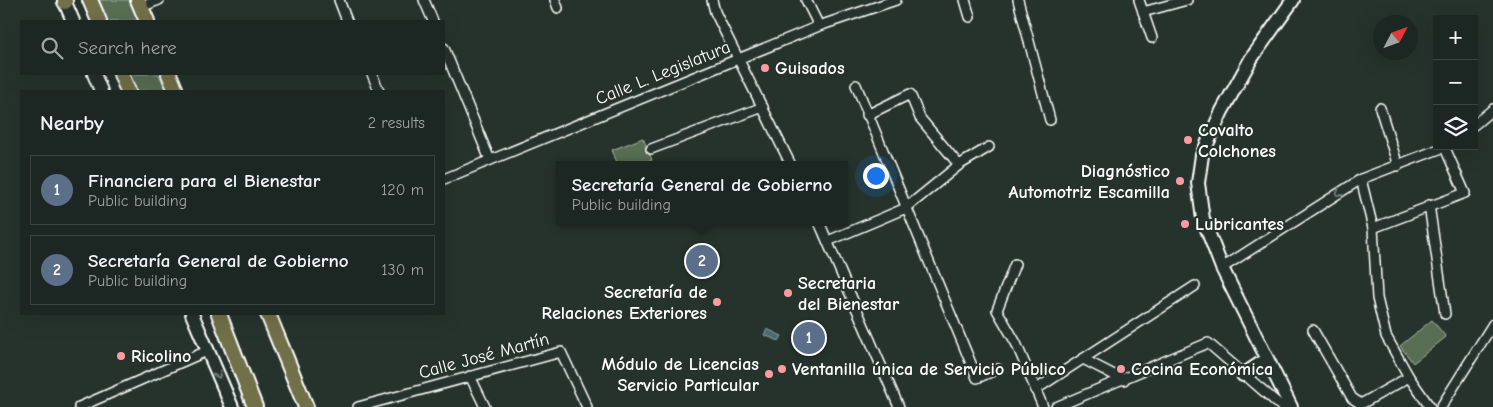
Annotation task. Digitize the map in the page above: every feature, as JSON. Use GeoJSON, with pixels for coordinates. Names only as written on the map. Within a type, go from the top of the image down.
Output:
{"type":"FeatureCollection","features":[{"type":"Feature","properties":{"kind":"main road"},"geometry":{"type":"LineString","coordinates":[[90,0],[99,20]]}},
{"type":"Feature","properties":{"kind":"main road"},"geometry":{"type":"LineString","coordinates":[[1291,407],[1222,268],[1203,219],[1198,183],[1202,155],[1222,111],[1251,59],[1293,0]]}},
{"type":"Feature","properties":{"kind":"main road"},"geometry":{"type":"LineString","coordinates":[[65,1],[73,20]]}},
{"type":"Feature","properties":{"kind":"main road"},"geometry":{"type":"LineString","coordinates":[[140,4],[147,20]]}},
{"type":"Feature","properties":{"kind":"main road"},"geometry":{"type":"LineString","coordinates":[[94,75],[101,90]]}},
{"type":"Feature","properties":{"kind":"main road"},"geometry":{"type":"LineString","coordinates":[[120,75],[128,90]]}},
{"type":"Feature","properties":{"kind":"main road"},"geometry":{"type":"LineString","coordinates":[[169,75],[176,90]]}},
{"type":"Feature","properties":{"kind":"main road"},"geometry":{"type":"LineString","coordinates":[[192,315],[232,407]]}},
{"type":"Feature","properties":{"kind":"main road"},"geometry":{"type":"LineString","coordinates":[[218,315],[255,407]]}},
{"type":"Feature","properties":{"kind":"main road"},"geometry":{"type":"LineString","coordinates":[[261,315],[278,354],[289,365]]}},
{"type":"Feature","properties":{"kind":"main road"},"geometry":{"type":"LineString","coordinates":[[268,315],[306,407]]}},
{"type":"Feature","properties":{"kind":"main road"},"geometry":{"type":"LineString","coordinates":[[1244,375],[1267,359]]}},
{"type":"Feature","properties":{"kind":"main road"},"geometry":{"type":"LineString","coordinates":[[244,379],[248,407]]}},
{"type":"Feature","properties":{"kind":"street"},"geometry":{"type":"LineString","coordinates":[[140,4],[159,0]]}},
{"type":"Feature","properties":{"kind":"street"},"geometry":{"type":"LineString","coordinates":[[339,0],[348,20]]}},
{"type":"Feature","properties":{"kind":"street"},"geometry":{"type":"LineString","coordinates":[[424,0],[433,20]]}},
{"type":"Feature","properties":{"kind":"street"},"geometry":{"type":"LineString","coordinates":[[712,0],[716,12],[789,161]]}},
{"type":"Feature","properties":{"kind":"street"},"geometry":{"type":"LineString","coordinates":[[806,0],[819,26]]}},
{"type":"Feature","properties":{"kind":"street","name":"Calle L. Legislatura"},"geometry":{"type":"LineString","coordinates":[[445,179],[819,26],[896,0]]}},
{"type":"Feature","properties":{"kind":"street"},"geometry":{"type":"LineString","coordinates":[[965,0],[970,17]]}},
{"type":"Feature","properties":{"kind":"street"},"geometry":{"type":"LineString","coordinates":[[1018,0],[1050,120]]}},
{"type":"Feature","properties":{"kind":"street"},"geometry":{"type":"LineString","coordinates":[[1139,0],[1152,38]]}},
{"type":"Feature","properties":{"kind":"street"},"geometry":{"type":"LineString","coordinates":[[1143,12],[1187,0]]}},
{"type":"Feature","properties":{"kind":"street"},"geometry":{"type":"LineString","coordinates":[[445,50],[490,160]]}},
{"type":"Feature","properties":{"kind":"street"},"geometry":{"type":"LineString","coordinates":[[372,75],[380,90]]}},
{"type":"Feature","properties":{"kind":"street"},"geometry":{"type":"LineString","coordinates":[[856,85],[867,116],[978,378],[998,369]]}},
{"type":"Feature","properties":{"kind":"street"},"geometry":{"type":"LineString","coordinates":[[867,116],[910,94],[920,118],[959,164]]}},
{"type":"Feature","properties":{"kind":"street"},"geometry":{"type":"LineString","coordinates":[[651,149],[763,107]]}},
{"type":"Feature","properties":{"kind":"street"},"geometry":{"type":"LineString","coordinates":[[1380,108],[1398,166]]}},
{"type":"Feature","properties":{"kind":"street"},"geometry":{"type":"LineString","coordinates":[[1478,122],[1493,109]]}},
{"type":"Feature","properties":{"kind":"street"},"geometry":{"type":"LineString","coordinates":[[828,241],[906,208],[959,164],[989,147]]}},
{"type":"Feature","properties":{"kind":"street"},"geometry":{"type":"LineString","coordinates":[[1222,268],[1361,179],[1438,150]]}},
{"type":"Feature","properties":{"kind":"street"},"geometry":{"type":"LineString","coordinates":[[1373,228],[1465,192],[1447,150]]}},
{"type":"Feature","properties":{"kind":"street"},"geometry":{"type":"LineString","coordinates":[[1361,179],[1373,228],[1377,298],[1386,336],[1409,377],[1430,407]]}},
{"type":"Feature","properties":{"kind":"street"},"geometry":{"type":"LineString","coordinates":[[1429,205],[1445,314]]}},
{"type":"Feature","properties":{"kind":"street"},"geometry":{"type":"LineString","coordinates":[[821,226],[899,407]]}},
{"type":"Feature","properties":{"kind":"street"},"geometry":{"type":"LineString","coordinates":[[1015,264],[997,310],[1016,343],[1042,407]]}},
{"type":"Feature","properties":{"kind":"street"},"geometry":{"type":"LineString","coordinates":[[1035,390],[1195,286]]}},
{"type":"Feature","properties":{"kind":"street"},"geometry":{"type":"LineString","coordinates":[[1441,407],[1492,326]]}},
{"type":"Feature","properties":{"kind":"street"},"geometry":{"type":"LineString","coordinates":[[1313,330],[1352,398],[1361,404],[1409,377]]}},
{"type":"Feature","properties":{"kind":"street"},"geometry":{"type":"LineString","coordinates":[[1056,407],[1124,380],[1208,343],[1282,407]]}},
{"type":"Feature","properties":{"kind":"street"},"geometry":{"type":"LineString","coordinates":[[79,407],[99,403],[207,351]]}},
{"type":"Feature","properties":{"kind":"street","name":"Calle José Martín"},"geometry":{"type":"LineString","coordinates":[[358,407],[561,352],[587,407]]}},
{"type":"Feature","properties":{"kind":"street"},"geometry":{"type":"LineString","coordinates":[[1083,359],[1124,380]]}},
{"type":"Feature","properties":{"kind":"street"},"geometry":{"type":"LineString","coordinates":[[470,376],[485,407]]}},
{"type":"Feature","properties":{"kind":"green space"},"geometry":{"type":"Polygon","coordinates":[[[99,0],[129,0],[138,20],[107,20],[99,0]]]}},
{"type":"Feature","properties":{"kind":"green space"},"geometry":{"type":"Polygon","coordinates":[[[129,75],[159,75],[166,90],[136,90],[129,75]]]}},
{"type":"Feature","properties":{"kind":"green space"},"geometry":{"type":"Polygon","coordinates":[[[643,138],[652,160],[616,161],[612,150],[643,138]]]}},
{"type":"Feature","properties":{"kind":"green space"},"geometry":{"type":"Polygon","coordinates":[[[1432,320],[1446,337],[1413,363],[1400,346],[1432,320]]]}},
{"type":"Feature","properties":{"kind":"water"},"geometry":{"type":"Polygon","coordinates":[[[767,329],[782,336],[779,341],[764,335],[767,329]]]}},
{"type":"Feature","properties":{"kind":"place","name":"Guisados"},"geometry":{"type":"Point","coordinates":[765,68]}},
{"type":"Feature","properties":{"kind":"place","name":"Covalto Colchones"},"geometry":{"type":"Point","coordinates":[1188,140]}},
{"type":"Feature","properties":{"kind":"place","name":"Diagnóstico Automotriz Escamilla"},"geometry":{"type":"Point","coordinates":[1180,181]}},
{"type":"Feature","properties":{"kind":"place","name":"Lubricantes"},"geometry":{"type":"Point","coordinates":[1185,224]}},
{"type":"Feature","properties":{"kind":"place","name":"Secretaría General de Gobierno"},"geometry":{"type":"Point","coordinates":[702,261]}},
{"type":"Feature","properties":{"kind":"place","name":"Secretaria del Bienestar"},"geometry":{"type":"Point","coordinates":[788,293]}},
{"type":"Feature","properties":{"kind":"place","name":"Secretaría de Relaciones Exteriores"},"geometry":{"type":"Point","coordinates":[717,302]}},
{"type":"Feature","properties":{"kind":"place","name":"Financiera para el Bienestar"},"geometry":{"type":"Point","coordinates":[809,338]}},
{"type":"Feature","properties":{"kind":"place","name":"Ricolino"},"geometry":{"type":"Point","coordinates":[121,356]}},
{"type":"Feature","properties":{"kind":"place","name":"Ventanilla única de Servicio Público"},"geometry":{"type":"Point","coordinates":[782,369]}},
{"type":"Feature","properties":{"kind":"place","name":"Cocina Económica"},"geometry":{"type":"Point","coordinates":[1121,369]}},
{"type":"Feature","properties":{"kind":"place","name":"Módulo de Licencias Servicio Particular"},"geometry":{"type":"Point","coordinates":[769,374]}}]}
